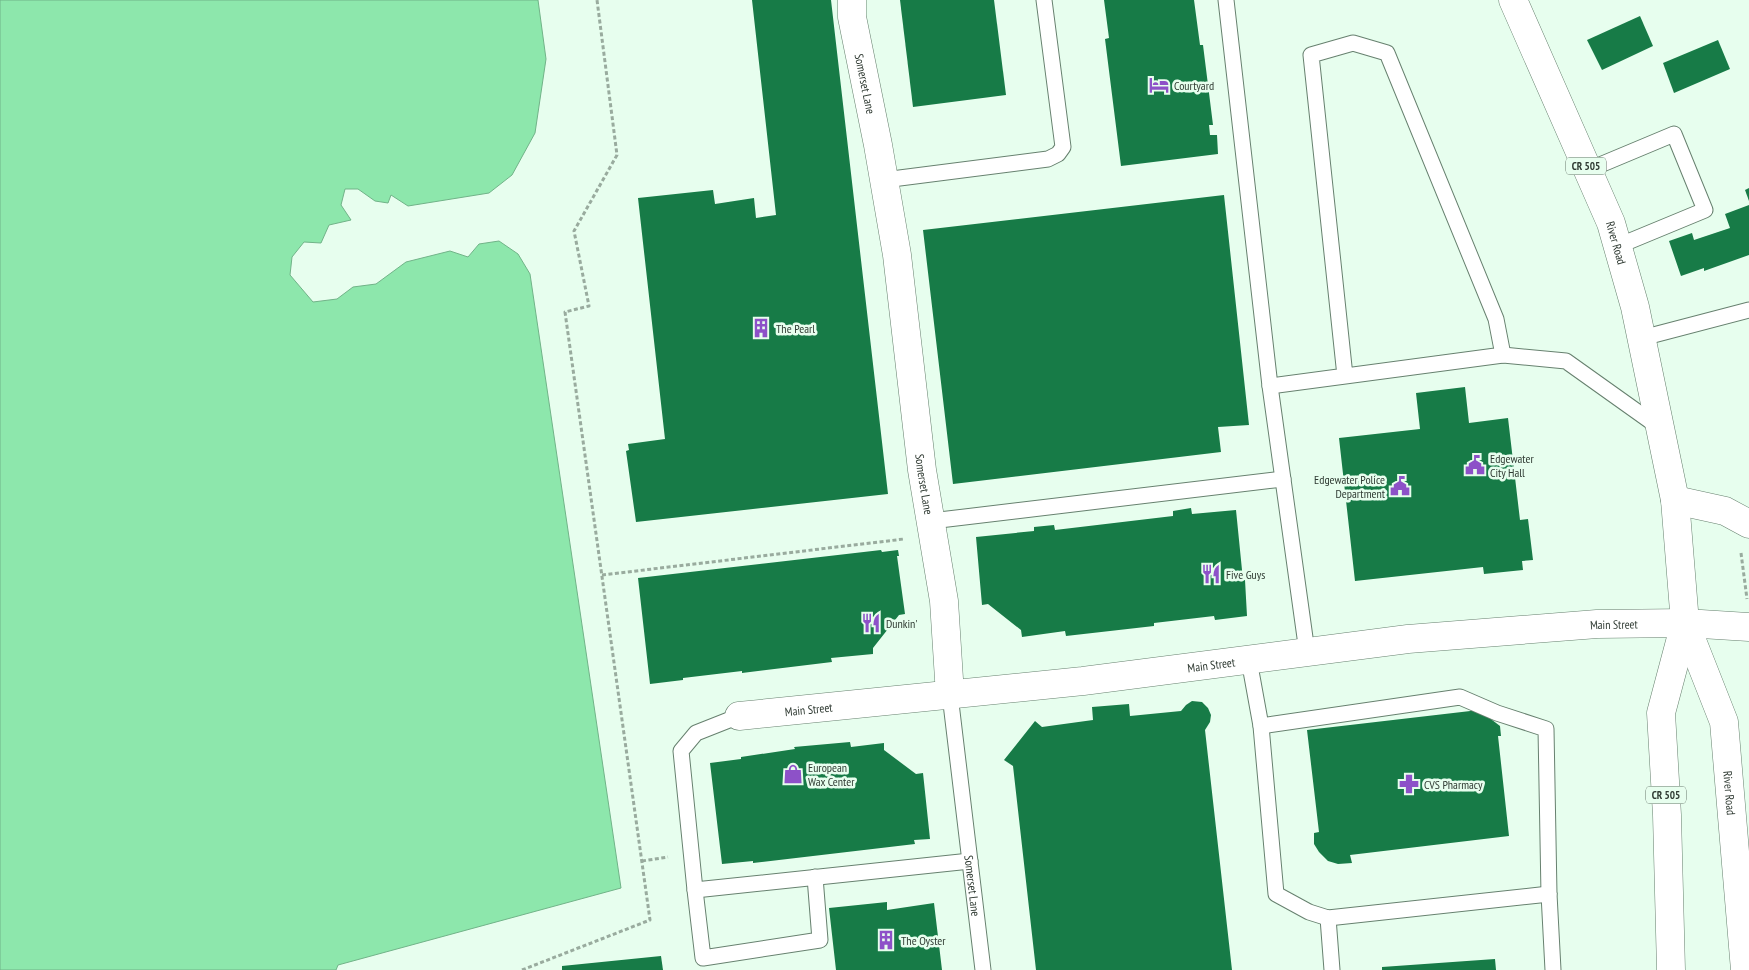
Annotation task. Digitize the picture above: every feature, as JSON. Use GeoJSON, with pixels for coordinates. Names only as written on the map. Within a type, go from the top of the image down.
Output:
{"type":"FeatureCollection","features":[{"type":"Feature","properties":{"kind":"street","name":"Somerset Lane"},"geometry":{"type":"LineString","coordinates":[[852,0],[852,17],[897,254],[922,470],[944,601],[950,694]]}},
{"type":"Feature","properties":{"kind":"street","name":"River Road"},"geometry":{"type":"LineString","coordinates":[[1513,0],[1612,223],[1635,307],[1675,500],[1685,623],[1724,722],[1744,887],[1745,970]]}},
{"type":"Feature","properties":{"kind":"street"},"geometry":{"type":"LineString","coordinates":[[1675,500],[1725,511],[1749,524]]}},
{"type":"Feature","properties":{"kind":"street","name":"River Road"},"geometry":{"type":"LineString","coordinates":[[1671,970],[1667,815],[1661,713],[1685,623]]}},
{"type":"Feature","properties":{"kind":"street"},"geometry":{"type":"LineString","coordinates":[[1685,623],[1749,627]]}},
{"type":"Feature","properties":{"kind":"street","name":"Main Street"},"geometry":{"type":"LineString","coordinates":[[739,716],[1083,681],[1408,639],[1597,624],[1685,623]]}},
{"type":"Feature","properties":{"kind":"lane"},"geometry":{"type":"LineString","coordinates":[[884,180],[1048,159],[1058,154],[1063,147],[1044,0]]}},
{"type":"Feature","properties":{"kind":"lane"},"geometry":{"type":"LineString","coordinates":[[1226,0],[1270,386],[1307,652]]}},
{"type":"Feature","properties":{"kind":"lane"},"geometry":{"type":"LineString","coordinates":[[1345,376],[1311,55],[1353,43],[1387,53],[1496,319],[1503,355]]}},
{"type":"Feature","properties":{"kind":"lane"},"geometry":{"type":"LineString","coordinates":[[1588,170],[1674,134],[1705,210],[1618,246]]}},
{"type":"Feature","properties":{"kind":"lane"},"geometry":{"type":"LineString","coordinates":[[1642,338],[1749,310]]}},
{"type":"Feature","properties":{"kind":"lane"},"geometry":{"type":"LineString","coordinates":[[1270,386],[1503,355],[1566,361],[1660,428]]}},
{"type":"Feature","properties":{"kind":"lane"},"geometry":{"type":"LineString","coordinates":[[932,528],[1283,479]]}},
{"type":"Feature","properties":{"kind":"lane"},"geometry":{"type":"LineString","coordinates":[[1249,660],[1260,726],[1276,894],[1309,912],[1328,918],[1549,894]]}},
{"type":"Feature","properties":{"kind":"lane","name":"Somerset Lane"},"geometry":{"type":"LineString","coordinates":[[950,694],[983,970]]}},
{"type":"Feature","properties":{"kind":"lane"},"geometry":{"type":"LineString","coordinates":[[1260,726],[1460,697],[1497,713],[1546,729],[1549,894],[1553,970]]}},
{"type":"Feature","properties":{"kind":"lane"},"geometry":{"type":"LineString","coordinates":[[739,716],[696,733],[681,751],[703,958],[820,940],[815,877]]}},
{"type":"Feature","properties":{"kind":"lane"},"geometry":{"type":"LineString","coordinates":[[695,890],[970,861]]}},
{"type":"Feature","properties":{"kind":"lane"},"geometry":{"type":"LineString","coordinates":[[1328,918],[1332,970]]}},
{"type":"Feature","properties":{"kind":"path"},"geometry":{"type":"LineString","coordinates":[[522,970],[650,920],[565,312],[589,306],[574,231],[617,155],[597,0]]}},
{"type":"Feature","properties":{"kind":"path"},"geometry":{"type":"LineString","coordinates":[[602,574],[932,528]]}},
{"type":"Feature","properties":{"kind":"path"},"geometry":{"type":"LineString","coordinates":[[1741,552],[1747,600]]}},
{"type":"Feature","properties":{"kind":"shaded area"},"geometry":{"type":"Polygon","coordinates":[[[0,0],[538,0],[546,59],[535,133],[512,175],[489,193],[408,206],[391,195],[388,203],[375,201],[358,189],[345,189],[341,205],[351,220],[329,225],[321,243],[304,242],[292,257],[290,275],[313,302],[337,299],[353,287],[376,284],[406,262],[450,251],[468,257],[479,244],[499,241],[518,254],[530,274],[621,888],[338,965],[336,970],[0,970],[0,0]]]}},
{"type":"Feature","properties":{"kind":"building","name":"The Pearl"},"geometry":{"type":"Polygon","coordinates":[[[752,0],[831,0],[888,494],[636,522],[626,451],[629,450],[628,444],[665,439],[638,198],[713,190],[715,204],[754,198],[756,218],[776,215],[752,0]]]}},
{"type":"Feature","properties":{"kind":"building"},"geometry":{"type":"Polygon","coordinates":[[[900,0],[994,0],[1006,95],[913,107],[900,0]]]}},
{"type":"Feature","properties":{"kind":"building","name":"Courtyard"},"geometry":{"type":"Polygon","coordinates":[[[1104,0],[1194,0],[1200,45],[1203,45],[1213,125],[1209,125],[1210,135],[1217,135],[1218,154],[1121,166],[1105,39],[1109,38],[1104,0]]]}},
{"type":"Feature","properties":{"kind":"building"},"geometry":{"type":"Polygon","coordinates":[[[1640,16],[1653,46],[1602,70],[1587,40],[1640,16]]]}},
{"type":"Feature","properties":{"kind":"building"},"geometry":{"type":"Polygon","coordinates":[[[1718,40],[1730,69],[1674,93],[1663,63],[1718,40]]]}},
{"type":"Feature","properties":{"kind":"building"},"geometry":{"type":"Polygon","coordinates":[[[1749,188],[1749,201],[1745,190],[1749,188]]]}},
{"type":"Feature","properties":{"kind":"building"},"geometry":{"type":"Polygon","coordinates":[[[1224,195],[1249,425],[1218,427],[1221,452],[953,484],[923,230],[1224,195]]]}},
{"type":"Feature","properties":{"kind":"building"},"geometry":{"type":"Polygon","coordinates":[[[1749,205],[1749,255],[1704,271],[1704,268],[1681,276],[1669,241],[1692,233],[1694,240],[1730,228],[1725,214],[1749,205]]]}},
{"type":"Feature","properties":{"kind":"building"},"geometry":{"type":"Polygon","coordinates":[[[1465,387],[1469,423],[1508,418],[1520,520],[1528,519],[1533,560],[1522,561],[1523,570],[1484,574],[1483,567],[1355,581],[1339,438],[1420,429],[1416,393],[1465,387]]]}},
{"type":"Feature","properties":{"kind":"building"},"geometry":{"type":"Polygon","coordinates":[[[1191,508],[1192,514],[1236,510],[1243,580],[1245,580],[1247,616],[1215,620],[1214,616],[1154,623],[1154,626],[1066,636],[1065,631],[1022,637],[1021,630],[988,604],[982,605],[976,537],[1034,531],[1034,527],[1054,525],[1055,530],[1173,516],[1173,511],[1191,508]]]}},
{"type":"Feature","properties":{"kind":"building"},"geometry":{"type":"Polygon","coordinates":[[[881,550],[882,552],[898,550],[899,556],[897,556],[905,614],[899,615],[873,648],[873,654],[831,658],[832,662],[683,678],[683,680],[650,684],[638,578],[881,550]]]}},
{"type":"Feature","properties":{"kind":"building"},"geometry":{"type":"Polygon","coordinates":[[[1192,701],[1202,702],[1208,708],[1211,715],[1210,722],[1205,730],[1232,970],[1036,970],[1013,766],[1004,760],[1035,721],[1042,727],[1093,720],[1092,707],[1129,704],[1130,716],[1181,711],[1192,701]]]}},
{"type":"Feature","properties":{"kind":"building","name":"CVS Pharmacy"},"geometry":{"type":"Polygon","coordinates":[[[1479,710],[1500,726],[1501,736],[1498,736],[1509,836],[1350,855],[1352,863],[1338,864],[1328,861],[1319,852],[1314,844],[1314,833],[1319,832],[1307,730],[1479,710]]]}},
{"type":"Feature","properties":{"kind":"building"},"geometry":{"type":"Polygon","coordinates":[[[850,742],[851,747],[884,743],[884,750],[916,774],[923,773],[930,839],[914,840],[915,844],[753,863],[753,861],[722,864],[710,763],[795,749],[794,747],[850,742]]]}},
{"type":"Feature","properties":{"kind":"building","name":"The Oyster"},"geometry":{"type":"Polygon","coordinates":[[[887,902],[887,910],[934,903],[942,970],[836,970],[829,908],[887,902]]]}},
{"type":"Feature","properties":{"kind":"building"},"geometry":{"type":"Polygon","coordinates":[[[661,956],[663,970],[562,970],[562,966],[661,956]]]}},
{"type":"Feature","properties":{"kind":"building"},"geometry":{"type":"Polygon","coordinates":[[[1495,959],[1496,970],[1382,970],[1382,967],[1495,959]]]}},
{"type":"Feature","properties":{"kind":"place","name":"Courtyard"},"geometry":{"type":"Point","coordinates":[1159,85]}},
{"type":"Feature","properties":{"kind":"place","name":"The Pearl"},"geometry":{"type":"Point","coordinates":[761,328]}},
{"type":"Feature","properties":{"kind":"place","name":"Edgewater City Hall"},"geometry":{"type":"Point","coordinates":[1475,465]}},
{"type":"Feature","properties":{"kind":"place","name":"Edgewater Police Department"},"geometry":{"type":"Point","coordinates":[1400,486]}},
{"type":"Feature","properties":{"kind":"place","name":"Five Guys"},"geometry":{"type":"Point","coordinates":[1211,574]}},
{"type":"Feature","properties":{"kind":"place","name":"Dunkin'"},"geometry":{"type":"Point","coordinates":[871,623]}},
{"type":"Feature","properties":{"kind":"place","name":"European Wax Center"},"geometry":{"type":"Point","coordinates":[793,774]}},
{"type":"Feature","properties":{"kind":"place","name":"CVS Pharmacy"},"geometry":{"type":"Point","coordinates":[1409,784]}},
{"type":"Feature","properties":{"kind":"place","name":"The Oyster"},"geometry":{"type":"Point","coordinates":[886,940]}}]}
